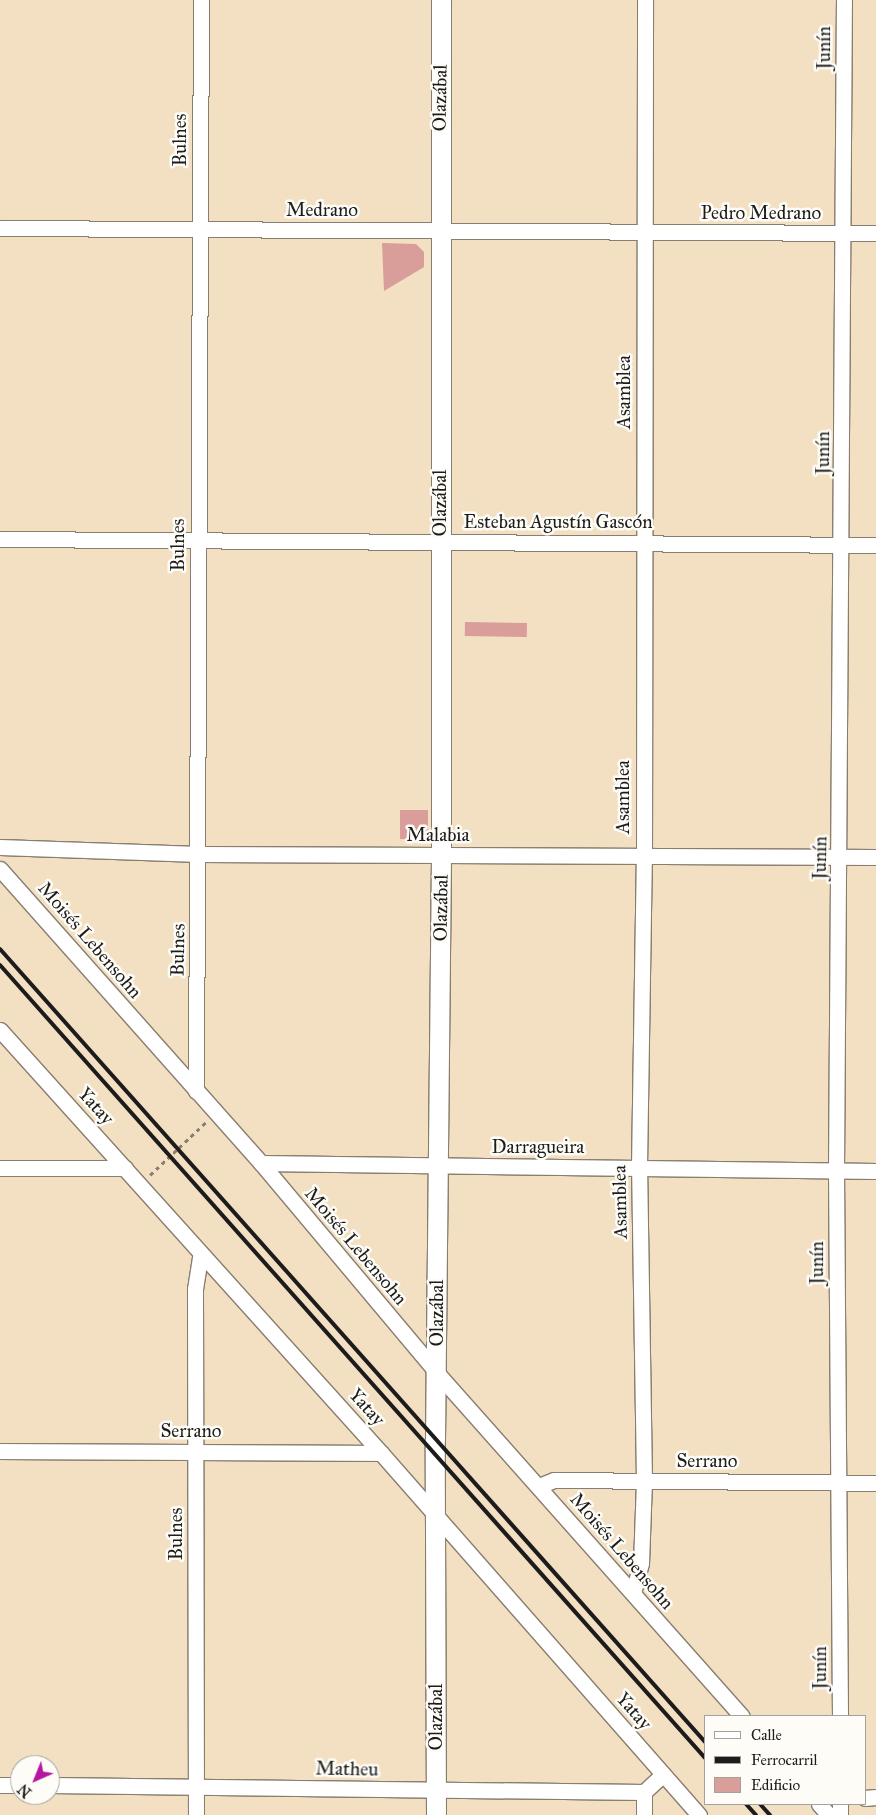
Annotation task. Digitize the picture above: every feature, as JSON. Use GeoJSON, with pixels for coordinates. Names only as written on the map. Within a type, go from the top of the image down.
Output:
{"type":"FeatureCollection","features":[{"type":"Feature","properties":{"kind":"street","name":"Bulnes"},"geometry":{"type":"LineString","coordinates":[[196,1090],[201,0]]}},
{"type":"Feature","properties":{"kind":"street","name":"Olazábal"},"geometry":{"type":"LineString","coordinates":[[436,1815],[435,1514],[441,855],[439,229],[441,0]]}},
{"type":"Feature","properties":{"kind":"street","name":"Asamblea"},"geometry":{"type":"LineString","coordinates":[[633,1593],[641,1563],[644,1480],[639,1167],[644,857],[645,0]]}},
{"type":"Feature","properties":{"kind":"street","name":"Junín"},"geometry":{"type":"LineString","coordinates":[[840,1715],[836,1171],[843,545],[844,0]]}},
{"type":"Feature","properties":{"kind":"street","name":"Medrano"},"geometry":{"type":"LineString","coordinates":[[0,228],[199,231],[439,229],[645,232]]}},
{"type":"Feature","properties":{"kind":"street","name":"Pedro Medrano"},"geometry":{"type":"LineString","coordinates":[[645,232],[876,232]]}},
{"type":"Feature","properties":{"kind":"street","name":"Esteban Agustín Gascón"},"geometry":{"type":"LineString","coordinates":[[0,539],[876,545]]}},
{"type":"Feature","properties":{"kind":"street","name":"Malabia"},"geometry":{"type":"LineString","coordinates":[[0,847],[198,854],[876,857]]}},
{"type":"Feature","properties":{"kind":"street","name":"Moisés Lebensohn"},"geometry":{"type":"LineString","coordinates":[[0,869],[261,1163],[437,1373],[741,1715]]}},
{"type":"Feature","properties":{"kind":"street","name":"Yatay"},"geometry":{"type":"LineString","coordinates":[[0,1030],[381,1453],[699,1815]]}},
{"type":"Feature","properties":{"kind":"street","name":"Darragueira"},"geometry":{"type":"LineString","coordinates":[[261,1163],[438,1167],[639,1167],[876,1171]]}},
{"type":"Feature","properties":{"kind":"street"},"geometry":{"type":"LineString","coordinates":[[0,1168],[125,1168]]}},
{"type":"Feature","properties":{"kind":"street","name":"Bulnes"},"geometry":{"type":"LineString","coordinates":[[196,1815],[194,1289],[201,1253]]}},
{"type":"Feature","properties":{"kind":"street","name":"Serrano"},"geometry":{"type":"LineString","coordinates":[[0,1451],[196,1450],[381,1453]]}},
{"type":"Feature","properties":{"kind":"street","name":"Serrano"},"geometry":{"type":"LineString","coordinates":[[539,1486],[554,1480],[876,1483]]}},
{"type":"Feature","properties":{"kind":"street"},"geometry":{"type":"LineString","coordinates":[[644,1815],[644,1792],[663,1774]]}},
{"type":"Feature","properties":{"kind":"street","name":"Matheu"},"geometry":{"type":"LineString","coordinates":[[60,1785],[644,1792]]}},
{"type":"Feature","properties":{"kind":"street"},"geometry":{"type":"LineString","coordinates":[[820,1805],[830,1815]]}},
{"type":"Feature","properties":{"kind":"path"},"geometry":{"type":"LineString","coordinates":[[140,1185],[216,1113]]}},
{"type":"Feature","properties":{"kind":"building"},"geometry":{"type":"Polygon","coordinates":[[[382,243],[416,244],[424,252],[424,267],[384,291],[382,243]]]}},
{"type":"Feature","properties":{"kind":"building"},"geometry":{"type":"Polygon","coordinates":[[[465,622],[527,623],[527,637],[465,636],[465,622]]]}},
{"type":"Feature","properties":{"kind":"building"},"geometry":{"type":"Polygon","coordinates":[[[400,810],[428,810],[428,834],[420,840],[400,839],[400,810]]]}},
{"type":"Feature","properties":{"kind":"railway"},"geometry":{"type":"LineString","coordinates":[[0,949],[704,1741]]}},
{"type":"Feature","properties":{"kind":"railway"},"geometry":{"type":"LineString","coordinates":[[0,965],[704,1757]]}},
{"type":"Feature","properties":{"kind":"railway"},"geometry":{"type":"LineString","coordinates":[[747,1805],[756,1815]]}},
{"type":"Feature","properties":{"kind":"railway"},"geometry":{"type":"LineString","coordinates":[[761,1805],[770,1815]]}}]}
